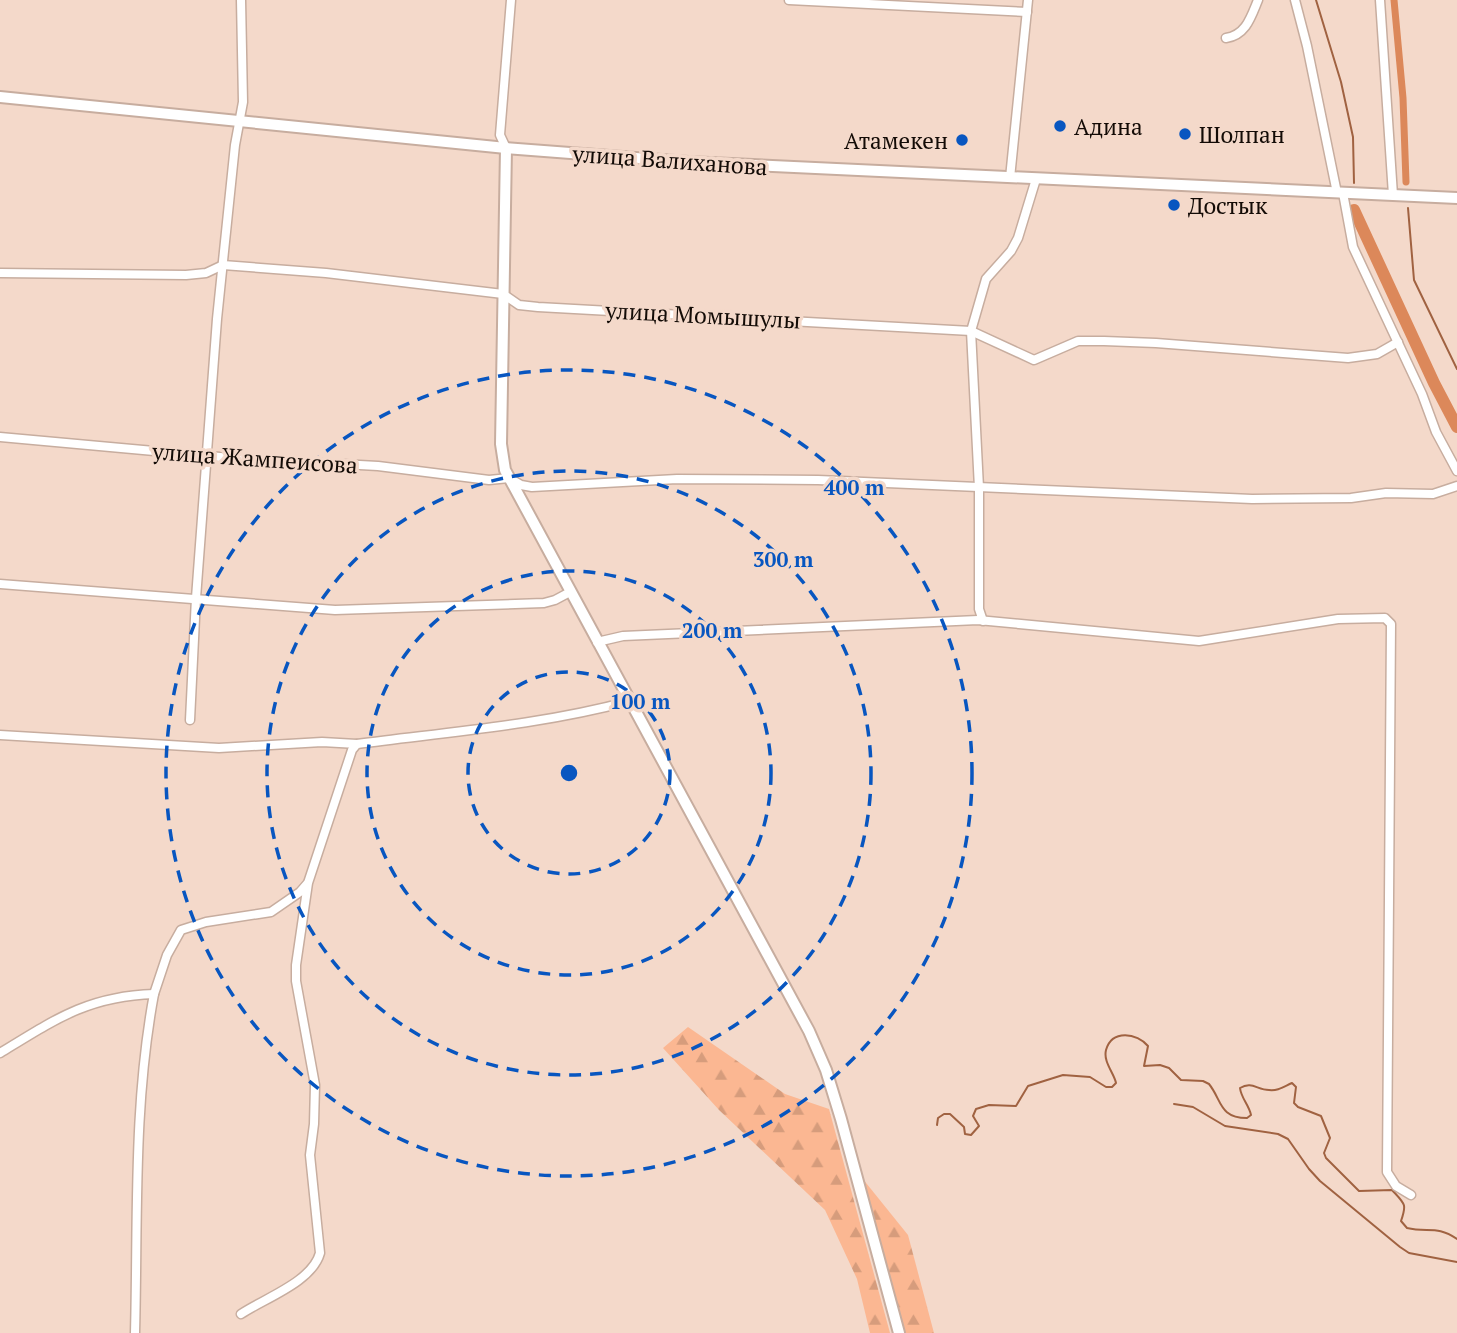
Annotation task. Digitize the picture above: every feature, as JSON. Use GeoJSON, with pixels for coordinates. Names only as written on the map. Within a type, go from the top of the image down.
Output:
{"type":"FeatureCollection","features":[{"type":"Feature","properties":{"kind":"main road","name":"улица Валиханова"},"geometry":{"type":"LineString","coordinates":[[0,97],[506,148],[688,162],[1457,198]]}},
{"type":"Feature","properties":{"kind":"main road"},"geometry":{"type":"LineString","coordinates":[[506,148],[501,444],[505,470],[809,1031],[826,1070],[899,1333]]}},
{"type":"Feature","properties":{"kind":"street"},"geometry":{"type":"LineString","coordinates":[[190,720],[196,598],[223,265],[235,145],[244,92],[241,0]]}},
{"type":"Feature","properties":{"kind":"street"},"geometry":{"type":"LineString","coordinates":[[506,148],[500,135],[511,0]]}},
{"type":"Feature","properties":{"kind":"street"},"geometry":{"type":"LineString","coordinates":[[789,0],[1027,12]]}},
{"type":"Feature","properties":{"kind":"street"},"geometry":{"type":"LineString","coordinates":[[1010,178],[1028,0]]}},
{"type":"Feature","properties":{"kind":"street"},"geometry":{"type":"LineString","coordinates":[[1226,38],[1236,36],[1243,30],[1258,0]]}},
{"type":"Feature","properties":{"kind":"street"},"geometry":{"type":"LineString","coordinates":[[1294,0],[1353,247],[1398,342],[1436,432],[1457,471]]}},
{"type":"Feature","properties":{"kind":"street"},"geometry":{"type":"LineString","coordinates":[[1380,0],[1393,195]]}},
{"type":"Feature","properties":{"kind":"street"},"geometry":{"type":"LineString","coordinates":[[983,621],[979,608],[979,488],[971,331],[986,279],[1011,251],[1018,238],[1036,179]]}},
{"type":"Feature","properties":{"kind":"street","name":"улица Момышулы"},"geometry":{"type":"LineString","coordinates":[[0,273],[186,275],[206,273],[223,265],[326,273],[503,294],[519,304],[538,307],[971,331],[1034,360],[1078,341],[1156,343],[1348,358],[1377,354],[1398,342]]}},
{"type":"Feature","properties":{"kind":"street","name":"улица Жампеисова"},"geometry":{"type":"LineString","coordinates":[[0,437],[208,456],[378,466],[489,480],[509,478],[521,485],[532,487],[677,479],[818,480],[1252,499],[1351,498],[1386,493],[1433,494],[1457,486]]}},
{"type":"Feature","properties":{"kind":"street"},"geometry":{"type":"LineString","coordinates":[[0,584],[335,610],[544,603],[570,592]]}},
{"type":"Feature","properties":{"kind":"street"},"geometry":{"type":"LineString","coordinates":[[597,642],[623,636],[983,621],[1199,641],[1338,619],[1389,620],[1387,1172],[1396,1186],[1411,1195]]}},
{"type":"Feature","properties":{"kind":"street"},"geometry":{"type":"LineString","coordinates":[[0,735],[219,748],[322,742],[357,744],[532,721],[593,711],[630,701]]}},
{"type":"Feature","properties":{"kind":"street"},"geometry":{"type":"LineString","coordinates":[[241,1314],[305,1276],[320,1253],[310,1155],[315,1085],[296,981],[296,965],[308,883],[352,750],[357,744]]}},
{"type":"Feature","properties":{"kind":"street"},"geometry":{"type":"LineString","coordinates":[[135,1333],[137,1149],[144,1049],[153,994],[167,956],[181,930],[206,922],[271,912],[300,892],[308,883]]}},
{"type":"Feature","properties":{"kind":"street"},"geometry":{"type":"LineString","coordinates":[[0,1053],[71,1010],[128,995],[153,994]]}},
{"type":"Feature","properties":{"kind":"green space"},"geometry":{"type":"Polygon","coordinates":[[[688,1027],[785,1094],[829,1109],[890,1333],[870,1333],[857,1279],[825,1210],[719,1110],[663,1048],[688,1027]]]}},
{"type":"Feature","properties":{"kind":"green space"},"geometry":{"type":"Polygon","coordinates":[[[854,1168],[908,1235],[934,1333],[900,1333],[854,1168]]]}},
{"type":"Feature","properties":{"kind":"waterway"},"geometry":{"type":"LineString","coordinates":[[1316,0],[1341,82],[1353,137],[1354,183]]}},
{"type":"Feature","properties":{"kind":"waterway"},"geometry":{"type":"LineString","coordinates":[[1394,0],[1403,98],[1406,182]]}},
{"type":"Feature","properties":{"kind":"waterway"},"geometry":{"type":"LineString","coordinates":[[1408,208],[1414,280],[1457,369]]}},
{"type":"Feature","properties":{"kind":"waterway"},"geometry":{"type":"LineString","coordinates":[[1354,210],[1457,427]]}},
{"type":"Feature","properties":{"kind":"waterway"},"geometry":{"type":"LineString","coordinates":[[937,1125],[938,1118],[950,1114],[964,1127],[965,1134],[971,1135],[979,1126],[973,1116],[976,1109],[989,1105],[1016,1106],[1028,1086],[1063,1075],[1090,1077],[1106,1087],[1112,1087],[1116,1083],[1106,1059],[1106,1050],[1109,1043],[1119,1036],[1131,1036],[1148,1046],[1144,1066],[1160,1065],[1169,1068],[1181,1080],[1203,1081],[1209,1084],[1222,1107],[1231,1115],[1247,1118],[1251,1115],[1240,1088],[1248,1085],[1275,1090],[1292,1083],[1296,1087],[1294,1103],[1321,1116],[1330,1138],[1324,1153],[1326,1158],[1359,1191],[1392,1190],[1404,1204],[1401,1221],[1407,1228],[1438,1231],[1457,1239]]}},
{"type":"Feature","properties":{"kind":"waterway"},"geometry":{"type":"LineString","coordinates":[[1174,1104],[1193,1107],[1225,1126],[1278,1134],[1288,1139],[1320,1181],[1400,1247],[1409,1253],[1457,1262]]}},
{"type":"Feature","properties":{"kind":"place","name":"Адина"},"geometry":{"type":"Point","coordinates":[1060,126]}},
{"type":"Feature","properties":{"kind":"place","name":"Шолпан"},"geometry":{"type":"Point","coordinates":[1185,134]}},
{"type":"Feature","properties":{"kind":"place","name":"Атамекен"},"geometry":{"type":"Point","coordinates":[962,140]}},
{"type":"Feature","properties":{"kind":"place","name":"Достык"},"geometry":{"type":"Point","coordinates":[1174,205]}}]}
